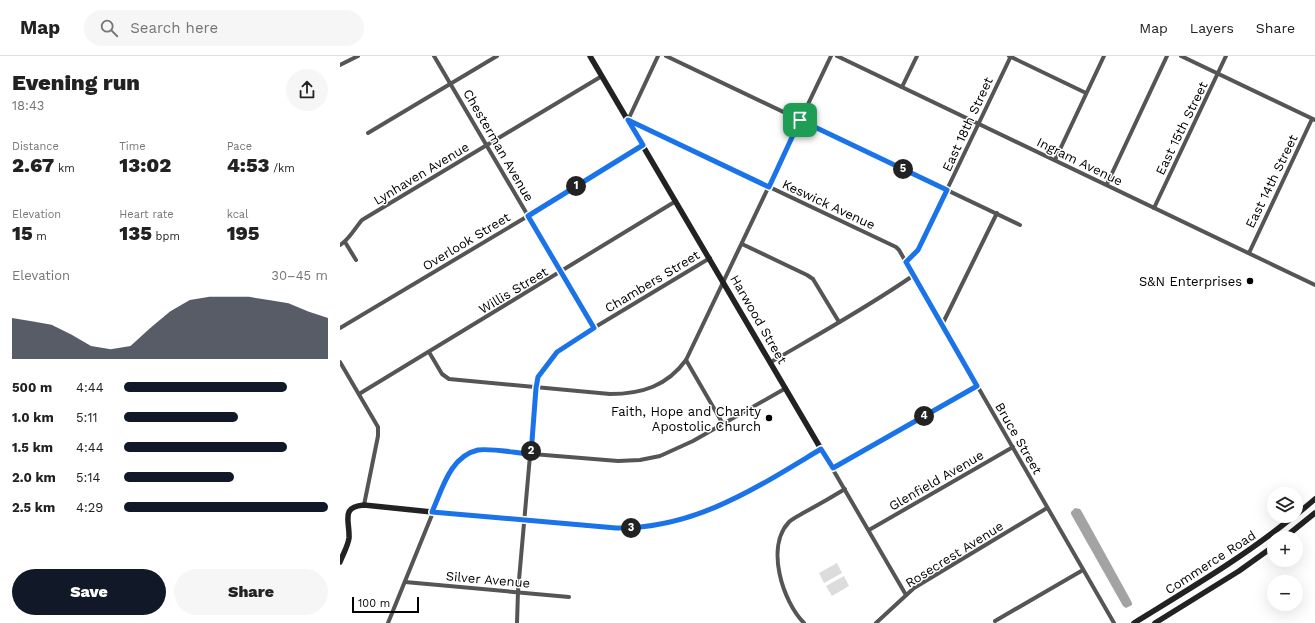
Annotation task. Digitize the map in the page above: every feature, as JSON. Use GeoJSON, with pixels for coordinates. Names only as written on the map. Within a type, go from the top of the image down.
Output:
{"type":"FeatureCollection","features":[{"type":"Feature","properties":{"kind":"street"},"geometry":{"type":"LineString","coordinates":[[340,65],[358,56]]}},
{"type":"Feature","properties":{"kind":"street","name":"Chesterman Avenue"},"geometry":{"type":"LineString","coordinates":[[434,56],[594,328]]}},
{"type":"Feature","properties":{"kind":"street"},"geometry":{"type":"LineString","coordinates":[[368,133],[497,56]]}},
{"type":"Feature","properties":{"kind":"street","name":"Harwood Street"},"geometry":{"type":"LineString","coordinates":[[590,56],[724,281],[906,595]]}},
{"type":"Feature","properties":{"kind":"street"},"geometry":{"type":"LineString","coordinates":[[628,120],[658,56]]}},
{"type":"Feature","properties":{"kind":"street"},"geometry":{"type":"LineString","coordinates":[[666,56],[1020,225]]}},
{"type":"Feature","properties":{"kind":"street"},"geometry":{"type":"LineString","coordinates":[[429,352],[442,374],[449,379],[610,394],[634,393],[648,390],[659,384],[671,375],[686,360],[831,56]]}},
{"type":"Feature","properties":{"kind":"street","name":"Ingram Avenue"},"geometry":{"type":"LineString","coordinates":[[837,56],[1315,284]]}},
{"type":"Feature","properties":{"kind":"street"},"geometry":{"type":"LineString","coordinates":[[902,87],[917,56]]}},
{"type":"Feature","properties":{"kind":"street"},"geometry":{"type":"LineString","coordinates":[[1010,56],[1086,93]]}},
{"type":"Feature","properties":{"kind":"street","name":"East 18th Street"},"geometry":{"type":"LineString","coordinates":[[906,262],[918,250],[1010,56]]}},
{"type":"Feature","properties":{"kind":"street"},"geometry":{"type":"LineString","coordinates":[[1055,160],[1104,56]]}},
{"type":"Feature","properties":{"kind":"street"},"geometry":{"type":"LineString","coordinates":[[1107,184],[1167,56]]}},
{"type":"Feature","properties":{"kind":"street"},"geometry":{"type":"LineString","coordinates":[[1181,56],[1314,119]]}},
{"type":"Feature","properties":{"kind":"street","name":"East 15th Street"},"geometry":{"type":"LineString","coordinates":[[1154,208],[1226,56]]}},
{"type":"Feature","properties":{"kind":"street","name":"Lynhaven Avenue"},"geometry":{"type":"LineString","coordinates":[[340,246],[345,242],[362,220],[602,76]]}},
{"type":"Feature","properties":{"kind":"street","name":"East 14th Street"},"geometry":{"type":"LineString","coordinates":[[1249,252],[1314,119]]}},
{"type":"Feature","properties":{"kind":"street","name":"Keswick Avenue"},"geometry":{"type":"LineString","coordinates":[[628,120],[896,247],[906,262]]}},
{"type":"Feature","properties":{"kind":"street","name":"Overlook Street"},"geometry":{"type":"LineString","coordinates":[[340,328],[528,216],[643,145]]}},
{"type":"Feature","properties":{"kind":"street","name":"Willis Street"},"geometry":{"type":"LineString","coordinates":[[359,394],[562,272],[676,201]]}},
{"type":"Feature","properties":{"kind":"street"},"geometry":{"type":"LineString","coordinates":[[942,325],[997,213]]}},
{"type":"Feature","properties":{"kind":"street"},"geometry":{"type":"LineString","coordinates":[[345,242],[356,260]]}},
{"type":"Feature","properties":{"kind":"street"},"geometry":{"type":"LineString","coordinates":[[742,244],[813,279],[839,322]]}},
{"type":"Feature","properties":{"kind":"street","name":"Chambers Street"},"geometry":{"type":"LineString","coordinates":[[517,623],[518,592],[536,388],[540,375],[557,352],[710,258]]}},
{"type":"Feature","properties":{"kind":"street","name":"Bruce Street"},"geometry":{"type":"LineString","coordinates":[[906,262],[1114,623]]}},
{"type":"Feature","properties":{"kind":"street"},"geometry":{"type":"LineString","coordinates":[[771,362],[900,285],[914,275]]}},
{"type":"Feature","properties":{"kind":"street"},"geometry":{"type":"LineString","coordinates":[[686,360],[723,424]]}},
{"type":"Feature","properties":{"kind":"street"},"geometry":{"type":"LineString","coordinates":[[340,362],[342,368],[374,419],[378,432],[364,505]]}},
{"type":"Feature","properties":{"kind":"street"},"geometry":{"type":"LineString","coordinates":[[833,468],[977,386]]}},
{"type":"Feature","properties":{"kind":"street"},"geometry":{"type":"LineString","coordinates":[[388,623],[432,512],[453,466],[462,457],[478,450],[618,461],[640,460],[660,456],[678,449],[786,388]]}},
{"type":"Feature","properties":{"kind":"street","name":"Glenfield Avenue"},"geometry":{"type":"LineString","coordinates":[[869,530],[1013,447]]}},
{"type":"Feature","properties":{"kind":"street"},"geometry":{"type":"LineString","coordinates":[[340,562],[348,539],[346,522],[347,512],[357,506],[364,505],[620,528],[650,526],[679,520],[743,495],[821,449]]}},
{"type":"Feature","properties":{"kind":"street"},"geometry":{"type":"LineString","coordinates":[[804,623],[791,605],[780,577],[778,546],[782,532],[790,521],[845,489]]}},
{"type":"Feature","properties":{"kind":"street","name":"Commerce Road"},"geometry":{"type":"LineString","coordinates":[[1303,509],[1315,499]]}},
{"type":"Feature","properties":{"kind":"street","name":"Rosecrest Avenue"},"geometry":{"type":"LineString","coordinates":[[876,623],[914,588],[1047,508]]}},
{"type":"Feature","properties":{"kind":"street"},"geometry":{"type":"LineString","coordinates":[[1293,531],[1315,513]]}},
{"type":"Feature","properties":{"kind":"street","name":"Commerce Road"},"geometry":{"type":"LineString","coordinates":[[1134,623],[1236,560],[1285,523]]}},
{"type":"Feature","properties":{"kind":"street","name":"Commerce Road"},"geometry":{"type":"LineString","coordinates":[[1155,623],[1239,571],[1267,551]]}},
{"type":"Feature","properties":{"kind":"street"},"geometry":{"type":"LineString","coordinates":[[995,621],[1083,570]]}},
{"type":"Feature","properties":{"kind":"street","name":"Silver Avenue"},"geometry":{"type":"LineString","coordinates":[[405,582],[569,597]]}},
{"type":"Feature","properties":{"kind":"shaded area"},"geometry":{"type":"Polygon","coordinates":[[[1075,508],[1080,509],[1082,512],[1132,605],[1126,608],[1123,606],[1071,514],[1075,508]]]}},
{"type":"Feature","properties":{"kind":"shaded area"},"geometry":{"type":"Polygon","coordinates":[[[837,563],[842,573],[824,583],[819,573],[837,563]]]}},
{"type":"Feature","properties":{"kind":"shaded area"},"geometry":{"type":"Polygon","coordinates":[[[844,576],[849,586],[832,596],[826,586],[844,576]]]}},
{"type":"Feature","properties":{"kind":"place","name":"S&N Enterprises"},"geometry":{"type":"Point","coordinates":[1250,281]}},
{"type":"Feature","properties":{"kind":"place","name":"Faith, Hope and Charity Apostolic Church"},"geometry":{"type":"Point","coordinates":[769,418]}},
{"type":"Feature","properties":{"kind":"route"},"geometry":{"type":"LineString","coordinates":[[628,120],[769,187],[800,120],[947,190],[918,250],[914,256],[906,262],[977,386],[833,468],[821,449],[753,490],[733,500],[679,520],[650,526],[616,528],[432,512],[449,473],[453,466],[462,457],[478,450],[531,454],[538,377],[557,352],[594,328],[528,216],[643,145],[628,120]]}}]}
